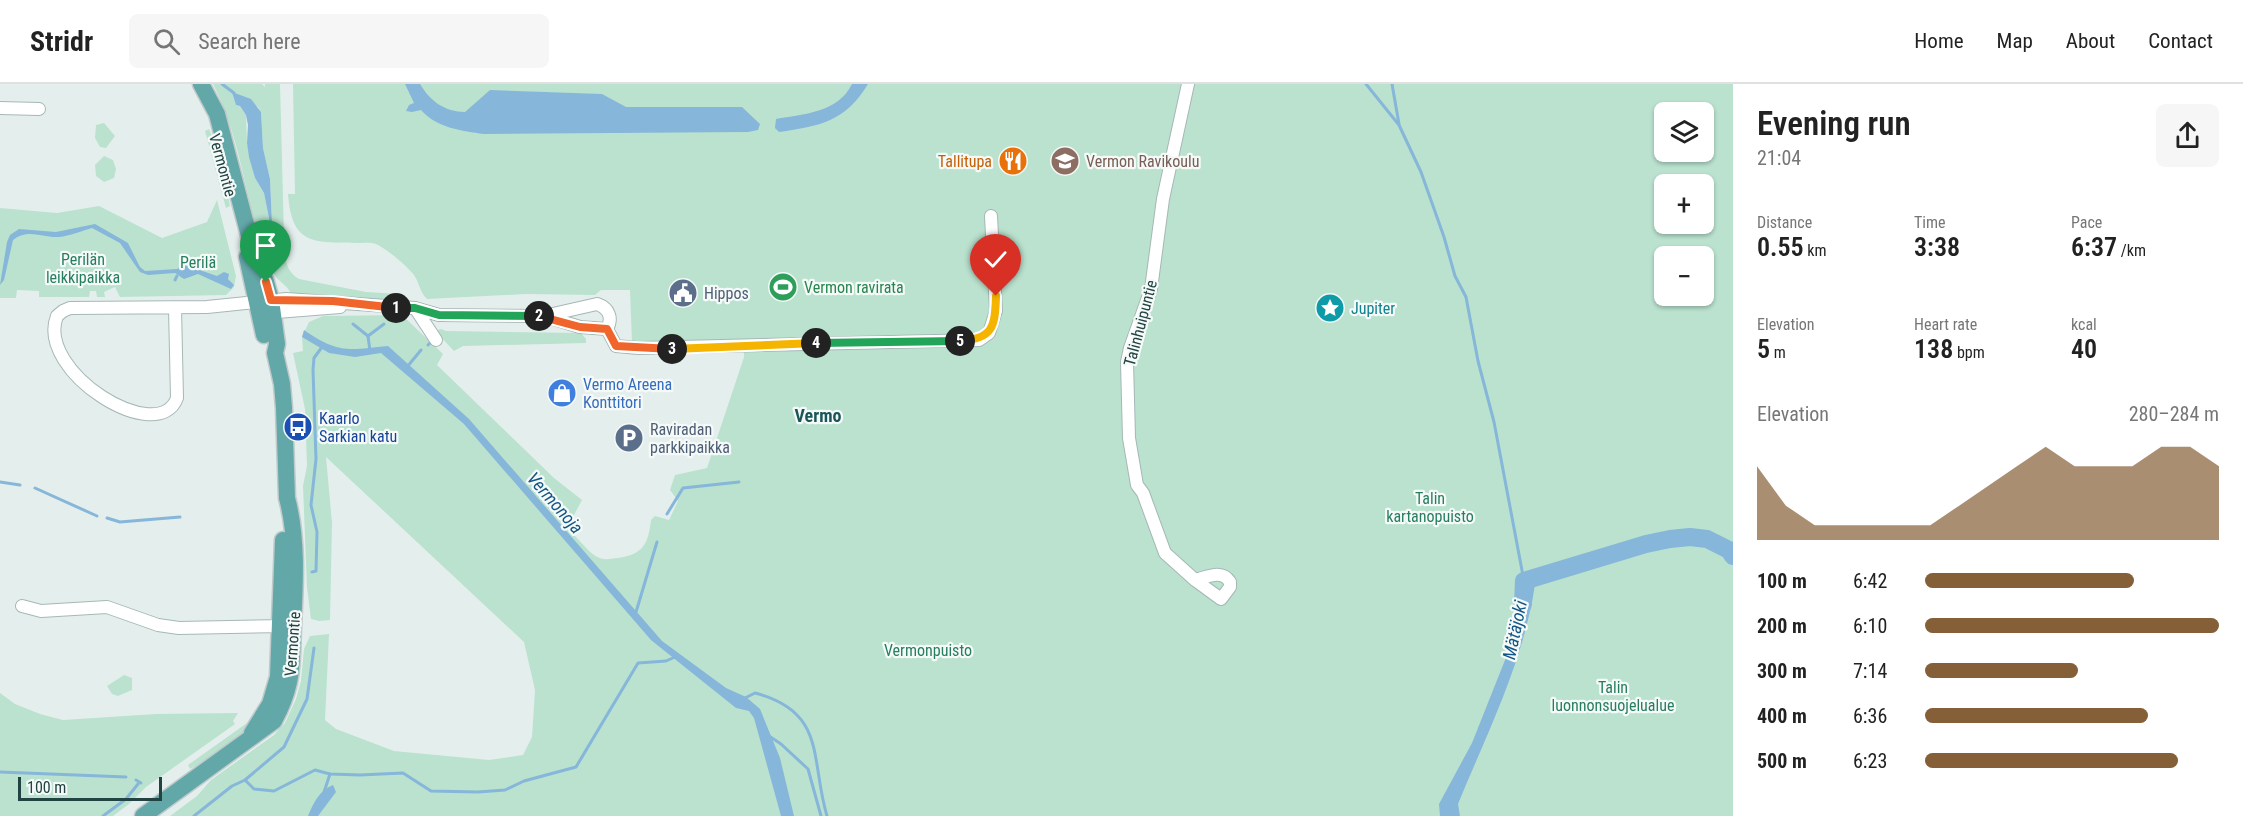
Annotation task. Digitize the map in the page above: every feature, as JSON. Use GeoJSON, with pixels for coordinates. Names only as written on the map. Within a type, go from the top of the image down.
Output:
{"type":"FeatureCollection","features":[{"type":"Feature","properties":{"kind":"main road","name":"Vermontie"},"geometry":{"type":"LineString","coordinates":[[143,816],[249,739],[275,692],[287,626],[283,513],[287,498],[282,384],[275,354],[277,344],[217,140],[189,84]]}},
{"type":"Feature","properties":{"kind":"main road","name":"Vermontie"},"geometry":{"type":"LineString","coordinates":[[201,84],[221,126],[254,251],[265,307]]}},
{"type":"Feature","properties":{"kind":"street","name":"Talinhuipuntie"},"geometry":{"type":"LineString","coordinates":[[1188,84],[1163,199],[1151,289],[1130,348],[1126,397],[1131,456],[1137,485],[1143,494],[1165,553],[1196,580]]}},
{"type":"Feature","properties":{"kind":"street"},"geometry":{"type":"LineString","coordinates":[[0,108],[39,109]]}},
{"type":"Feature","properties":{"kind":"street"},"geometry":{"type":"LineString","coordinates":[[607,329],[616,346],[658,349],[978,340],[989,333],[996,311],[991,216]]}},
{"type":"Feature","properties":{"kind":"street"},"geometry":{"type":"LineString","coordinates":[[175,308],[177,398],[171,408],[162,413],[144,413],[127,409],[93,392],[70,368],[56,335],[57,316],[70,308],[236,306],[362,305],[415,308],[439,315],[544,316],[597,304],[604,307],[609,314],[610,322],[607,329]]}},
{"type":"Feature","properties":{"kind":"street"},"geometry":{"type":"LineString","coordinates":[[415,308],[436,339]]}},
{"type":"Feature","properties":{"kind":"street"},"geometry":{"type":"LineString","coordinates":[[544,316],[580,327],[607,329]]}},
{"type":"Feature","properties":{"kind":"street"},"geometry":{"type":"LineString","coordinates":[[22,606],[41,610],[107,607],[158,625],[179,628],[287,626]]}},
{"type":"Feature","properties":{"kind":"green space"},"geometry":{"type":"Polygon","coordinates":[[[213,84],[262,84],[265,87],[265,84],[280,84],[285,248],[287,266],[290,271],[299,279],[366,292],[400,294],[398,300],[291,294],[276,277],[265,256],[235,142],[213,84]],[[234,95],[236,105],[240,106],[246,115],[247,143],[255,178],[264,193],[269,218],[272,258],[278,253],[272,223],[270,179],[263,148],[261,112],[258,107],[234,95]]]}},
{"type":"Feature","properties":{"kind":"green space"},"geometry":{"type":"Polygon","coordinates":[[[293,84],[1733,84],[1733,816],[170,816],[197,796],[211,780],[274,735],[285,723],[296,699],[301,681],[304,649],[310,636],[329,634],[325,720],[336,729],[394,751],[489,760],[523,755],[532,737],[535,690],[524,642],[326,457],[332,523],[330,620],[311,619],[307,587],[303,486],[307,466],[305,409],[293,353],[303,351],[302,337],[309,322],[323,316],[402,315],[443,354],[437,365],[554,478],[582,500],[567,528],[594,555],[606,559],[618,558],[639,551],[646,542],[651,520],[655,516],[669,520],[678,501],[670,490],[675,475],[707,468],[744,357],[744,341],[632,343],[630,290],[601,290],[595,295],[526,294],[427,299],[411,271],[378,245],[318,241],[301,233],[290,211],[288,194],[295,194],[293,84]]]}},
{"type":"Feature","properties":{"kind":"green space"},"geometry":{"type":"Polygon","coordinates":[[[104,123],[115,136],[106,148],[100,147],[95,138],[96,125],[104,123]]]}},
{"type":"Feature","properties":{"kind":"green space"},"geometry":{"type":"Polygon","coordinates":[[[209,129],[219,153],[230,206],[226,208],[205,131],[209,129]]]}},
{"type":"Feature","properties":{"kind":"green space"},"geometry":{"type":"Polygon","coordinates":[[[104,156],[113,160],[116,169],[114,178],[104,182],[96,176],[95,165],[104,156]]]}},
{"type":"Feature","properties":{"kind":"green space","name":"Perilä"},"geometry":{"type":"Polygon","coordinates":[[[217,200],[236,276],[234,287],[226,295],[120,297],[115,287],[104,292],[105,297],[97,297],[96,291],[90,291],[89,297],[39,297],[39,291],[17,290],[16,298],[0,298],[0,208],[57,213],[99,206],[162,238],[207,222],[217,200]]]}},
{"type":"Feature","properties":{"kind":"green space"},"geometry":{"type":"Polygon","coordinates":[[[438,330],[446,331],[581,333],[586,343],[463,346],[454,351],[438,334],[438,330]]]}},
{"type":"Feature","properties":{"kind":"green space"},"geometry":{"type":"Polygon","coordinates":[[[124,675],[132,678],[132,690],[118,696],[112,694],[107,686],[124,675]]]}},
{"type":"Feature","properties":{"kind":"green space"},"geometry":{"type":"Polygon","coordinates":[[[273,684],[246,732],[215,756],[190,769],[188,765],[247,723],[273,684]]]}},
{"type":"Feature","properties":{"kind":"green space"},"geometry":{"type":"Polygon","coordinates":[[[0,693],[15,704],[63,720],[156,714],[238,713],[233,721],[235,724],[146,787],[113,816],[0,816],[0,693]]]}},
{"type":"Feature","properties":{"kind":"water"},"geometry":{"type":"Polygon","coordinates":[[[405,84],[420,84],[428,96],[445,108],[465,112],[490,90],[602,94],[626,107],[742,107],[760,124],[758,130],[748,132],[484,134],[442,125],[421,110],[406,111],[409,105],[414,103],[405,84]]]}},
{"type":"Feature","properties":{"kind":"water"},"geometry":{"type":"Polygon","coordinates":[[[852,84],[868,84],[850,107],[841,114],[807,127],[779,132],[775,128],[776,119],[819,110],[838,101],[852,84]]]}},
{"type":"Feature","properties":{"kind":"water"},"geometry":{"type":"Polygon","coordinates":[[[232,92],[251,99],[261,112],[263,148],[270,179],[272,223],[278,253],[273,259],[264,193],[255,178],[249,157],[246,115],[240,106],[236,105],[232,92]]]}},
{"type":"Feature","properties":{"kind":"water"},"geometry":{"type":"Polygon","coordinates":[[[95,224],[128,243],[140,267],[145,271],[177,269],[185,265],[217,276],[224,272],[229,274],[228,279],[234,285],[231,289],[198,274],[184,279],[175,273],[148,275],[140,272],[120,243],[92,228],[63,236],[30,234],[19,236],[13,240],[4,280],[0,285],[7,242],[10,235],[19,229],[56,232],[95,224]]]}},
{"type":"Feature","properties":{"kind":"water"},"geometry":{"type":"Polygon","coordinates":[[[304,330],[335,347],[363,349],[388,346],[469,419],[662,641],[726,688],[746,697],[760,709],[780,758],[794,816],[781,816],[754,718],[749,711],[736,708],[651,640],[464,424],[381,353],[355,357],[329,353],[302,337],[304,330]]]}},
{"type":"Feature","properties":{"kind":"water"},"geometry":{"type":"Polygon","coordinates":[[[1524,581],[1535,584],[1530,613],[1513,669],[1458,804],[1460,816],[1440,816],[1439,804],[1472,743],[1509,650],[1517,583],[1524,581]]]}},
{"type":"Feature","properties":{"kind":"water"},"geometry":{"type":"Polygon","coordinates":[[[333,785],[336,792],[318,816],[308,816],[312,806],[324,790],[333,785]]]}},
{"type":"Feature","properties":{"kind":"waterway"},"geometry":{"type":"LineString","coordinates":[[222,84],[234,93]]}},
{"type":"Feature","properties":{"kind":"waterway"},"geometry":{"type":"LineString","coordinates":[[1366,84],[1399,125],[1421,172],[1455,276],[1466,297],[1478,361],[1494,422],[1524,581]]}},
{"type":"Feature","properties":{"kind":"waterway"},"geometry":{"type":"LineString","coordinates":[[1392,84],[1399,124]]}},
{"type":"Feature","properties":{"kind":"waterway"},"geometry":{"type":"LineString","coordinates":[[175,280],[177,276]]}},
{"type":"Feature","properties":{"kind":"waterway"},"geometry":{"type":"LineString","coordinates":[[353,324],[368,336],[370,351]]}},
{"type":"Feature","properties":{"kind":"waterway"},"geometry":{"type":"LineString","coordinates":[[368,336],[384,324]]}},
{"type":"Feature","properties":{"kind":"waterway"},"geometry":{"type":"LineString","coordinates":[[312,572],[316,571],[317,532],[311,505],[316,459],[313,370],[314,358],[322,347]]}},
{"type":"Feature","properties":{"kind":"waterway"},"geometry":{"type":"LineString","coordinates":[[407,367],[421,350]]}},
{"type":"Feature","properties":{"kind":"waterway"},"geometry":{"type":"LineString","coordinates":[[0,482],[20,485]]}},
{"type":"Feature","properties":{"kind":"waterway"},"geometry":{"type":"LineString","coordinates":[[667,514],[683,488],[739,482]]}},
{"type":"Feature","properties":{"kind":"waterway"},"geometry":{"type":"LineString","coordinates":[[35,488],[97,516]]}},
{"type":"Feature","properties":{"kind":"waterway"},"geometry":{"type":"LineString","coordinates":[[107,518],[120,522],[180,517]]}},
{"type":"Feature","properties":{"kind":"waterway","name":"Mätäjoki"},"geometry":{"type":"LineString","coordinates":[[1523,604],[1524,581],[1646,544],[1690,537],[1707,539],[1729,550],[1733,556]]}},
{"type":"Feature","properties":{"kind":"waterway"},"geometry":{"type":"LineString","coordinates":[[636,612],[657,542]]}},
{"type":"Feature","properties":{"kind":"waterway"},"geometry":{"type":"LineString","coordinates":[[194,816],[232,786],[245,780],[284,747],[307,699],[314,648]]}},
{"type":"Feature","properties":{"kind":"waterway"},"geometry":{"type":"LineString","coordinates":[[245,780],[254,789],[274,791],[315,770],[330,774],[403,773],[431,791],[505,790],[524,781],[576,767],[638,663],[666,661],[675,657]]}},
{"type":"Feature","properties":{"kind":"waterway"},"geometry":{"type":"LineString","coordinates":[[745,698],[755,693],[778,701],[794,712],[805,725],[812,740],[827,816]]}},
{"type":"Feature","properties":{"kind":"waterway","name":"Vermonoja"},"geometry":{"type":"LineString","coordinates":[[769,736],[808,769],[821,816]]}},
{"type":"Feature","properties":{"kind":"waterway"},"geometry":{"type":"LineString","coordinates":[[0,772],[126,777]]}},
{"type":"Feature","properties":{"kind":"waterway"},"geometry":{"type":"LineString","coordinates":[[324,792],[330,774]]}},
{"type":"Feature","properties":{"kind":"waterway"},"geometry":{"type":"LineString","coordinates":[[136,780],[141,783]]}},
{"type":"Feature","properties":{"kind":"waterway"},"geometry":{"type":"LineString","coordinates":[[103,816],[126,799],[138,784]]}},
{"type":"Feature","properties":{"kind":"place","name":"Tallitupa"},"geometry":{"type":"Point","coordinates":[1013,161]}},
{"type":"Feature","properties":{"kind":"place","name":"Vermon Ravikoulu"},"geometry":{"type":"Point","coordinates":[1065,161]}},
{"type":"Feature","properties":{"kind":"place","name":"Vermon ravirata"},"geometry":{"type":"Point","coordinates":[783,287]}},
{"type":"Feature","properties":{"kind":"place","name":"Hippos"},"geometry":{"type":"Point","coordinates":[683,293]}},
{"type":"Feature","properties":{"kind":"place","name":"Jupiter"},"geometry":{"type":"Point","coordinates":[1330,308]}},
{"type":"Feature","properties":{"kind":"place","name":"Vermo Areena Konttitori"},"geometry":{"type":"Point","coordinates":[562,393]}},
{"type":"Feature","properties":{"kind":"place","name":"Kaarlo Sarkian katu"},"geometry":{"type":"Point","coordinates":[298,427]}},
{"type":"Feature","properties":{"kind":"place","name":"Raviradan parkkipaikka"},"geometry":{"type":"Point","coordinates":[629,438]}},
{"type":"Feature","properties":{"kind":"district","name":"Vermo"},"geometry":{"type":"Point","coordinates":[818,416]}},
{"type":"Feature","properties":{"kind":"route"},"geometry":{"type":"LineString","coordinates":[[266,282],[271,300],[333,301],[415,308],[439,315],[544,316],[580,327],[607,329],[616,346],[658,349],[978,340],[989,333],[994,322],[996,296]]}},
{"type":"Feature","properties":{"kind":"park label","name":"Perilän leikkipaikka"},"geometry":{"type":"Point","coordinates":[83,268]}},
{"type":"Feature","properties":{"kind":"park label","name":"Talin kartanopuisto"},"geometry":{"type":"Point","coordinates":[1430,507]}},
{"type":"Feature","properties":{"kind":"park label","name":"Vermonpuisto"},"geometry":{"type":"Point","coordinates":[928,650]}},
{"type":"Feature","properties":{"kind":"park label","name":"Talin luonnonsuojelualue"},"geometry":{"type":"Point","coordinates":[1613,696]}}]}
